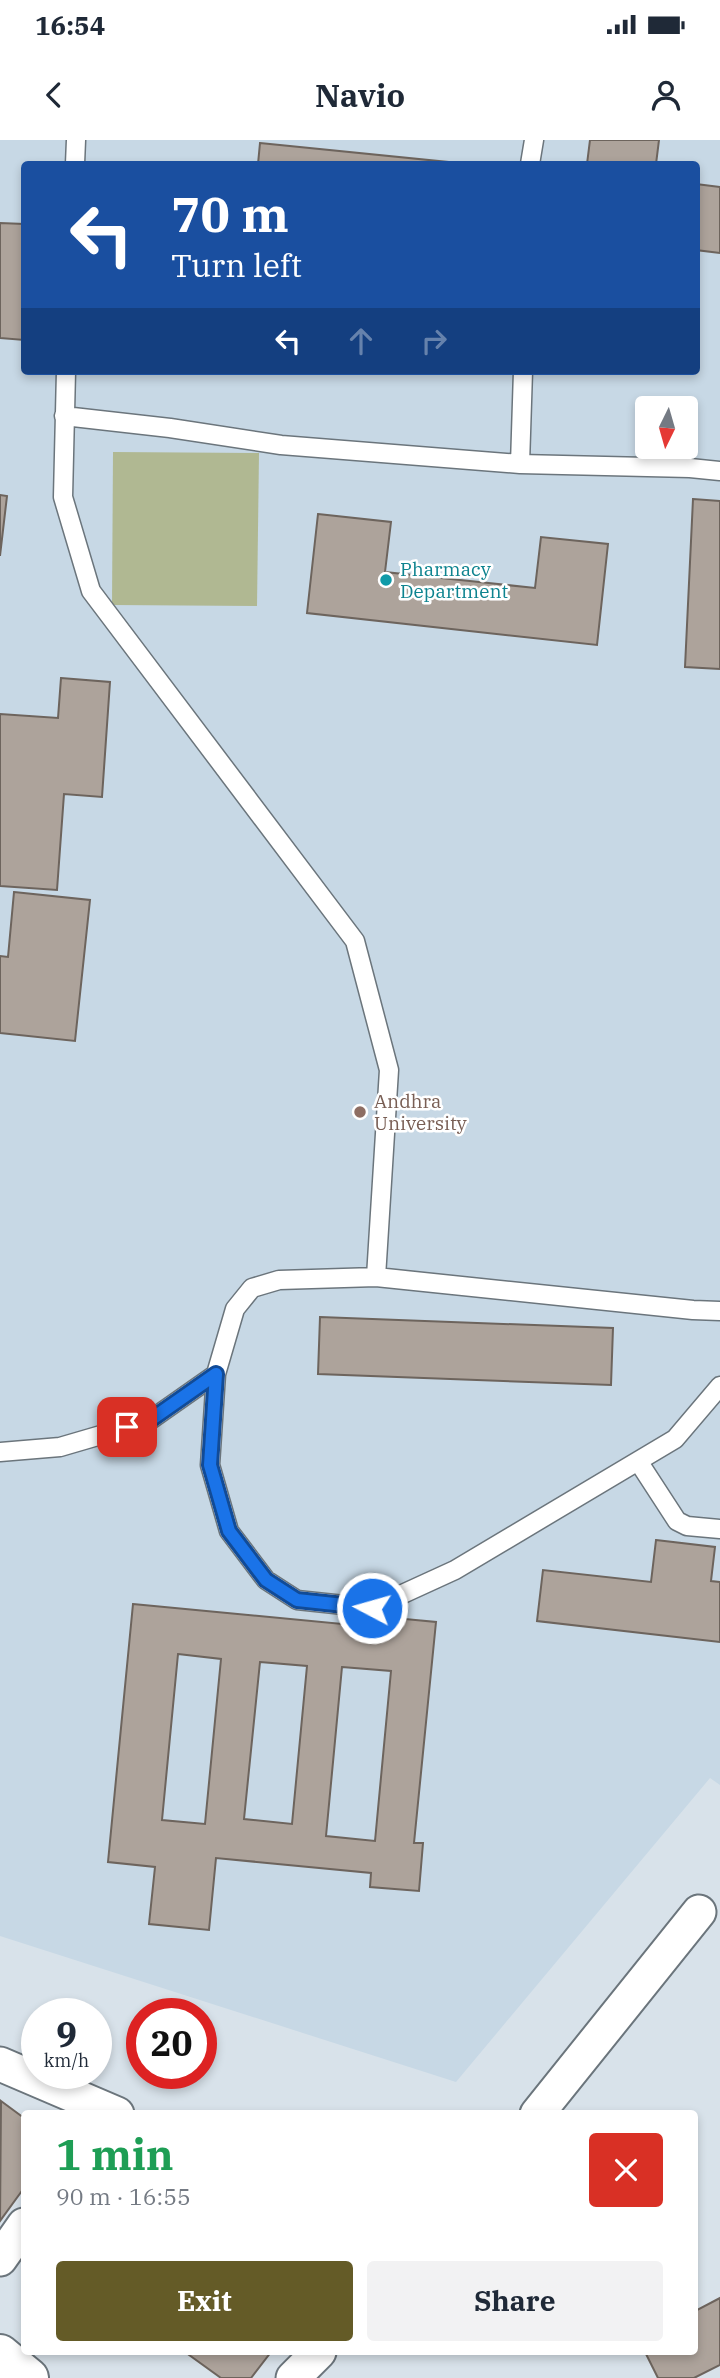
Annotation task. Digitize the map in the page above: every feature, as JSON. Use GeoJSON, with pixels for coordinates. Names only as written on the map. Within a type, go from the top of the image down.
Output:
{"type":"FeatureCollection","features":[{"type":"Feature","properties":{"kind":"street"},"geometry":{"type":"LineString","coordinates":[[540,2110],[699,1912]]}},
{"type":"Feature","properties":{"kind":"street"},"geometry":{"type":"LineString","coordinates":[[0,2064],[103,2110]]}},
{"type":"Feature","properties":{"kind":"street"},"geometry":{"type":"LineString","coordinates":[[0,2259],[21,2229]]}},
{"type":"Feature","properties":{"kind":"street"},"geometry":{"type":"LineString","coordinates":[[0,2354],[29,2378]]}},
{"type":"Feature","properties":{"kind":"street"},"geometry":{"type":"LineString","coordinates":[[293,2378],[316,2355]]}},
{"type":"Feature","properties":{"kind":"lane"},"geometry":{"type":"LineString","coordinates":[[75,161],[76,140]]}},
{"type":"Feature","properties":{"kind":"lane"},"geometry":{"type":"LineString","coordinates":[[530,161],[534,140]]}},
{"type":"Feature","properties":{"kind":"lane"},"geometry":{"type":"LineString","coordinates":[[66,375],[63,497],[91,591],[355,941],[388,1070],[376,1277]]}},
{"type":"Feature","properties":{"kind":"lane"},"geometry":{"type":"LineString","coordinates":[[520,464],[523,375]]}},
{"type":"Feature","properties":{"kind":"lane"},"geometry":{"type":"LineString","coordinates":[[64,416],[170,428],[281,445],[520,464],[720,471]]}},
{"type":"Feature","properties":{"kind":"lane"},"geometry":{"type":"LineString","coordinates":[[716,1398],[675,1439],[455,1570],[372,1608],[297,1600],[266,1580],[229,1531],[210,1465],[216,1374],[235,1309],[253,1288],[279,1280],[376,1277],[720,1311]]}},
{"type":"Feature","properties":{"kind":"lane"},"geometry":{"type":"LineString","coordinates":[[0,1452],[60,1447],[149,1421],[216,1374]]}},
{"type":"Feature","properties":{"kind":"lane"},"geometry":{"type":"LineString","coordinates":[[638,1461],[677,1521],[687,1526],[720,1529]]}},
{"type":"Feature","properties":{"kind":"shaded area","name":"Andhra University"},"geometry":{"type":"Polygon","coordinates":[[[0,140],[720,140],[720,1785],[710,1778],[456,2082],[217,2005],[217,1998],[194,1998],[0,1936],[0,140]]]}},
{"type":"Feature","properties":{"kind":"green space"},"geometry":{"type":"Polygon","coordinates":[[[113,452],[259,453],[257,606],[112,605],[113,452]]]}},
{"type":"Feature","properties":{"kind":"building"},"geometry":{"type":"Polygon","coordinates":[[[590,140],[659,140],[656,161],[587,161],[590,140]]]}},
{"type":"Feature","properties":{"kind":"building"},"geometry":{"type":"Polygon","coordinates":[[[260,143],[438,161],[258,161],[260,143]]]}},
{"type":"Feature","properties":{"kind":"building"},"geometry":{"type":"Polygon","coordinates":[[[700,184],[720,187],[720,253],[700,250],[700,184]]]}},
{"type":"Feature","properties":{"kind":"building"},"geometry":{"type":"Polygon","coordinates":[[[0,223],[21,224],[21,340],[0,338],[0,223]]]}},
{"type":"Feature","properties":{"kind":"building"},"geometry":{"type":"Polygon","coordinates":[[[0,495],[7,496],[0,556],[0,495]]]}},
{"type":"Feature","properties":{"kind":"building"},"geometry":{"type":"Polygon","coordinates":[[[693,499],[720,501],[720,669],[685,667],[693,499]]]}},
{"type":"Feature","properties":{"kind":"building","name":"Pharmacy Department"},"geometry":{"type":"Polygon","coordinates":[[[318,514],[391,522],[385,572],[535,588],[541,537],[608,544],[597,645],[307,613],[318,514]]]}},
{"type":"Feature","properties":{"kind":"building"},"geometry":{"type":"Polygon","coordinates":[[[61,678],[110,682],[102,797],[64,794],[57,890],[0,886],[0,714],[58,718],[61,678]]]}},
{"type":"Feature","properties":{"kind":"building"},"geometry":{"type":"Polygon","coordinates":[[[14,892],[90,900],[75,1041],[0,1033],[0,956],[8,957],[14,892]]]}},
{"type":"Feature","properties":{"kind":"building"},"geometry":{"type":"Polygon","coordinates":[[[320,1317],[613,1328],[611,1385],[318,1374],[320,1317]]]}},
{"type":"Feature","properties":{"kind":"building"},"geometry":{"type":"Polygon","coordinates":[[[656,1540],[715,1547],[711,1581],[720,1582],[720,1642],[537,1621],[543,1570],[651,1582],[656,1540]]]}},
{"type":"Feature","properties":{"kind":"building"},"geometry":{"type":"Polygon","coordinates":[[[133,1604],[394,1629],[395,1618],[436,1622],[414,1843],[423,1843],[419,1891],[370,1887],[371,1873],[216,1858],[209,1930],[149,1924],[155,1867],[108,1862],[133,1604]],[[178,1654],[162,1820],[205,1824],[221,1659],[178,1654]],[[260,1662],[244,1819],[292,1824],[307,1666],[260,1662]],[[342,1667],[326,1836],[375,1841],[391,1671],[342,1667]]]}},
{"type":"Feature","properties":{"kind":"building"},"geometry":{"type":"Polygon","coordinates":[[[1,2101],[21,2116],[21,2192],[0,2221],[1,2101]]]}},
{"type":"Feature","properties":{"kind":"building"},"geometry":{"type":"Polygon","coordinates":[[[720,2298],[720,2365],[694,2378],[658,2378],[646,2355],[698,2355],[698,2309],[720,2298]]]}},
{"type":"Feature","properties":{"kind":"building"},"geometry":{"type":"Polygon","coordinates":[[[189,2355],[269,2355],[251,2378],[221,2378],[189,2355]]]}},
{"type":"Feature","properties":{"kind":"place","name":"Pharmacy Department"},"geometry":{"type":"Point","coordinates":[386,580]}},
{"type":"Feature","properties":{"kind":"place","name":"Andhra University"},"geometry":{"type":"Point","coordinates":[360,1112]}},
{"type":"Feature","properties":{"kind":"route"},"geometry":{"type":"LineString","coordinates":[[127,1427],[149,1421],[216,1374],[210,1465],[229,1531],[266,1580],[297,1600],[372,1608]]}}]}
